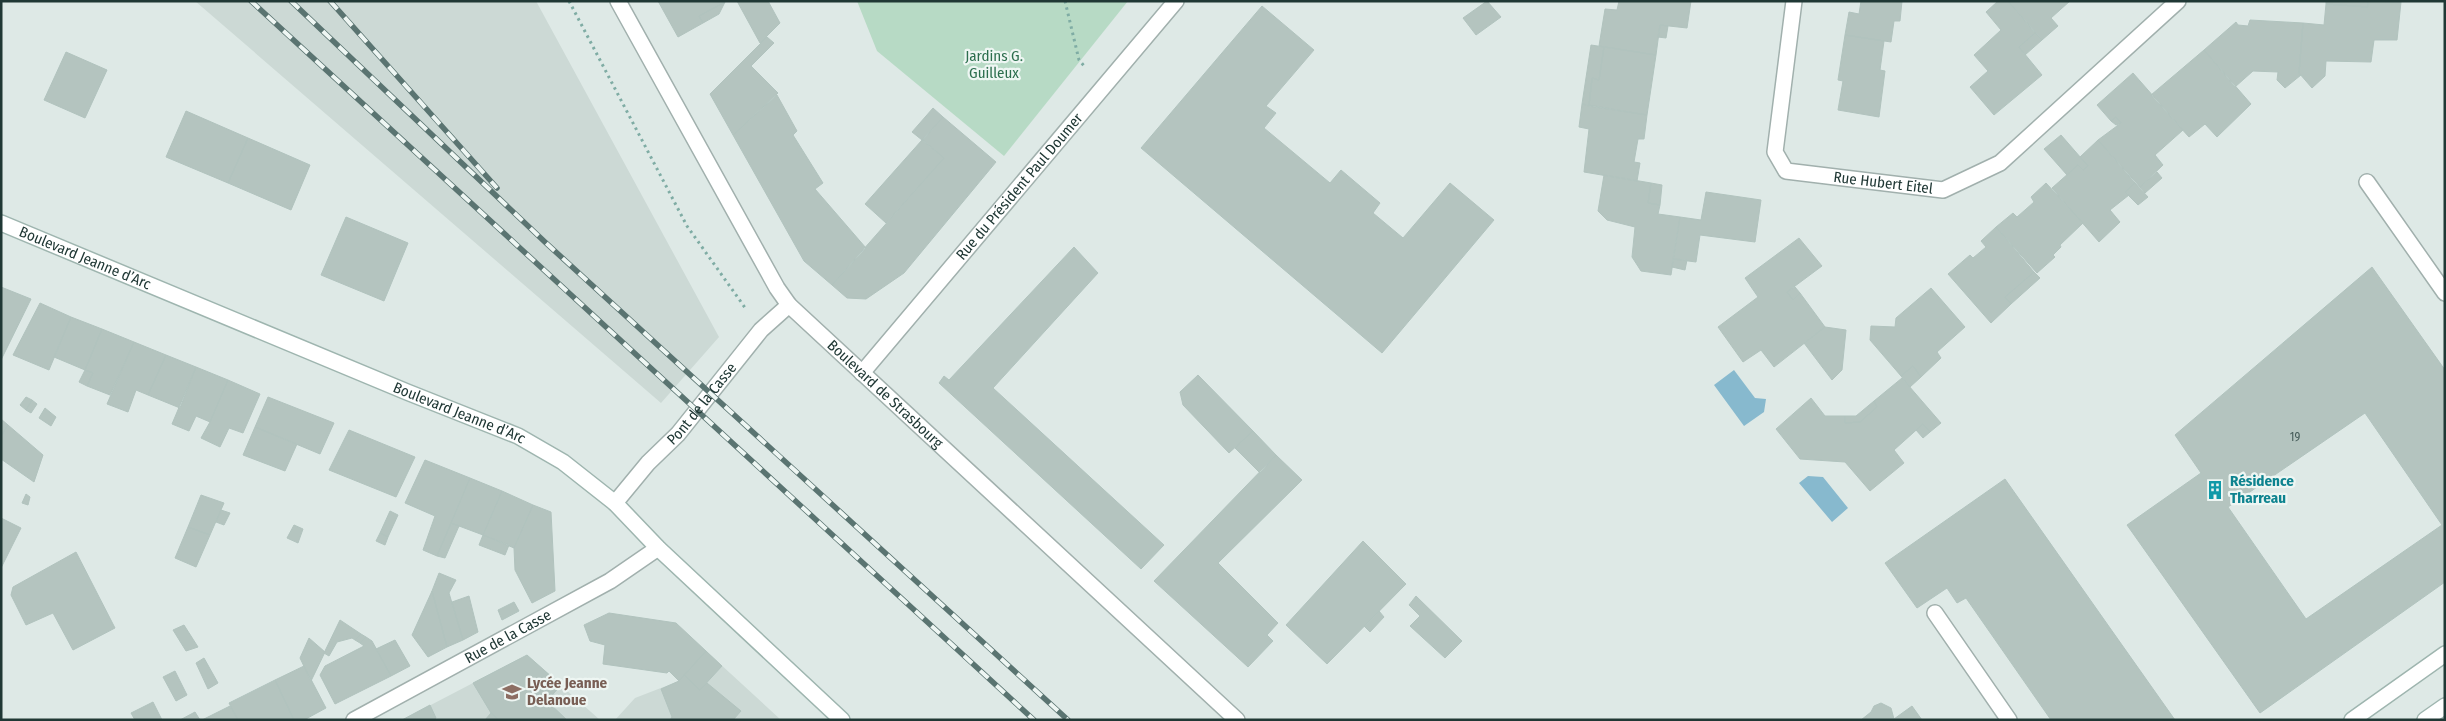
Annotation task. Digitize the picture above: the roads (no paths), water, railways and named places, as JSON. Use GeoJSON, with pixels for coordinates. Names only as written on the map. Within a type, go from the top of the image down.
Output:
{"type":"FeatureCollection","features":[{"type":"Feature","properties":{"kind":"street","name":"Boulevard de Strasbourg"},"geometry":{"type":"LineString","coordinates":[[618,1],[752,244],[789,305],[1237,720]]}},
{"type":"Feature","properties":{"kind":"street","name":"Rue du Président Paul Doumer"},"geometry":{"type":"LineString","coordinates":[[862,373],[1176,1]]}},
{"type":"Feature","properties":{"kind":"street","name":"Rue Hubert Eitel"},"geometry":{"type":"LineString","coordinates":[[1794,1],[1775,152],[1786,171],[1943,190],[2000,163],[2178,1]]}},
{"type":"Feature","properties":{"kind":"street"},"geometry":{"type":"LineString","coordinates":[[2367,182],[2445,293]]}},
{"type":"Feature","properties":{"kind":"street","name":"Boulevard Jeanne d’Arc"},"geometry":{"type":"LineString","coordinates":[[1,223],[518,436],[563,462],[615,503],[658,548],[842,720]]}},
{"type":"Feature","properties":{"kind":"street","name":"Pont de la Casse"},"geometry":{"type":"LineString","coordinates":[[615,503],[648,463],[678,434],[761,330],[789,305]]}},
{"type":"Feature","properties":{"kind":"street","name":"Rue de la Casse"},"geometry":{"type":"LineString","coordinates":[[354,720],[610,581],[658,548]]}},
{"type":"Feature","properties":{"kind":"street"},"geometry":{"type":"LineString","coordinates":[[1935,613],[2009,720]]}},
{"type":"Feature","properties":{"kind":"street"},"geometry":{"type":"LineString","coordinates":[[2352,720],[2445,654]]}},
{"type":"Feature","properties":{"kind":"street"},"geometry":{"type":"LineString","coordinates":[[2425,720],[2445,706]]}},
{"type":"Feature","properties":{"kind":"water"},"geometry":{"type":"Polygon","coordinates":[[[1734,370],[1755,398],[1766,399],[1764,412],[1744,426],[1714,385],[1734,370]]]}},
{"type":"Feature","properties":{"kind":"water"},"geometry":{"type":"Polygon","coordinates":[[[1808,476],[1823,477],[1848,508],[1832,522],[1799,483],[1808,476]]]}},
{"type":"Feature","properties":{"kind":"railway"},"geometry":{"type":"LineString","coordinates":[[251,1],[1034,720]]}},
{"type":"Feature","properties":{"kind":"railway"},"geometry":{"type":"LineString","coordinates":[[291,1],[546,243],[1068,720]]}},
{"type":"Feature","properties":{"kind":"railway"},"geometry":{"type":"LineString","coordinates":[[330,1],[497,188]]}},
{"type":"Feature","properties":{"kind":"place","name":"Résidence Tharreau"},"geometry":{"type":"Point","coordinates":[2215,490]}},
{"type":"Feature","properties":{"kind":"place","name":"Lycée Jeanne Delanoue"},"geometry":{"type":"Point","coordinates":[512,692]}},
{"type":"Feature","properties":{"kind":"park label","name":"Jardins G. Guilleux"},"geometry":{"type":"Point","coordinates":[994,64]}}]}
